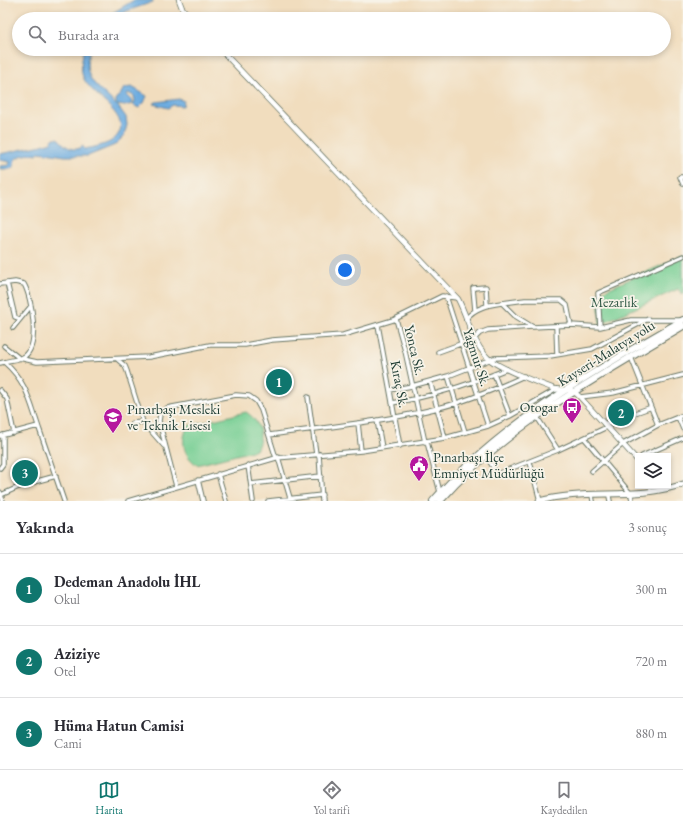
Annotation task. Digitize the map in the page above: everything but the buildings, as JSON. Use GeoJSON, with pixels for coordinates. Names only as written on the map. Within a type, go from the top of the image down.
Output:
{"type":"FeatureCollection","features":[{"type":"Feature","properties":{"kind":"highway","name":"Kayseri-Malatya yolu"},"geometry":{"type":"LineString","coordinates":[[440,501],[462,477],[486,455],[537,417],[628,351],[683,320]]}},
{"type":"Feature","properties":{"kind":"highway","name":"Kayseri-Malatya yolu"},"geometry":{"type":"LineString","coordinates":[[433,501],[470,462],[509,430],[683,326]]}},
{"type":"Feature","properties":{"kind":"main road"},"geometry":{"type":"LineString","coordinates":[[540,501],[610,498],[669,490],[683,484]]}},
{"type":"Feature","properties":{"kind":"street"},"geometry":{"type":"LineString","coordinates":[[180,0],[182,8],[185,12]]}},
{"type":"Feature","properties":{"kind":"street"},"geometry":{"type":"LineString","coordinates":[[227,56],[458,299],[474,340],[490,359],[507,369],[557,389],[572,391],[580,397],[605,426],[635,457]]}},
{"type":"Feature","properties":{"kind":"street"},"geometry":{"type":"LineString","coordinates":[[683,177],[680,177],[683,184]]}},
{"type":"Feature","properties":{"kind":"street"},"geometry":{"type":"LineString","coordinates":[[600,328],[598,292],[683,256]]}},
{"type":"Feature","properties":{"kind":"street"},"geometry":{"type":"LineString","coordinates":[[0,284],[19,282],[24,284],[34,328],[29,350],[25,355],[2,362]]}},
{"type":"Feature","properties":{"kind":"street"},"geometry":{"type":"LineString","coordinates":[[7,283],[15,317],[20,320]]}},
{"type":"Feature","properties":{"kind":"street"},"geometry":{"type":"LineString","coordinates":[[475,310],[473,288],[486,287],[487,305]]}},
{"type":"Feature","properties":{"kind":"street"},"geometry":{"type":"LineString","coordinates":[[4,346],[19,358],[37,362],[149,357],[210,345],[246,345],[272,340],[338,336],[396,319],[436,298],[446,296],[458,299]]}},
{"type":"Feature","properties":{"kind":"street","name":"Yağmur Sk."},"geometry":{"type":"LineString","coordinates":[[446,296],[488,426]]}},
{"type":"Feature","properties":{"kind":"street"},"geometry":{"type":"LineString","coordinates":[[466,318],[475,310],[487,305],[525,300],[561,300],[567,305],[571,326]]}},
{"type":"Feature","properties":{"kind":"street"},"geometry":{"type":"LineString","coordinates":[[502,303],[516,316],[533,327]]}},
{"type":"Feature","properties":{"kind":"street"},"geometry":{"type":"LineString","coordinates":[[13,328],[30,306]]}},
{"type":"Feature","properties":{"kind":"street","name":"Yonca Sk."},"geometry":{"type":"LineString","coordinates":[[396,319],[405,351],[417,412],[440,492]]}},
{"type":"Feature","properties":{"kind":"street"},"geometry":{"type":"LineString","coordinates":[[390,390],[412,386],[448,376],[490,359],[558,354],[592,349],[648,319]]}},
{"type":"Feature","properties":{"kind":"street"},"geometry":{"type":"LineString","coordinates":[[438,352],[474,340],[480,333],[488,330],[556,326],[600,328],[630,320],[683,320]]}},
{"type":"Feature","properties":{"kind":"street","name":"Kıraç Sk."},"geometry":{"type":"LineString","coordinates":[[378,325],[400,446]]}},
{"type":"Feature","properties":{"kind":"street"},"geometry":{"type":"LineString","coordinates":[[556,326],[558,354]]}},
{"type":"Feature","properties":{"kind":"street"},"geometry":{"type":"LineString","coordinates":[[631,357],[649,408],[658,426]]}},
{"type":"Feature","properties":{"kind":"street"},"geometry":{"type":"LineString","coordinates":[[116,358],[125,366],[143,422],[165,448]]}},
{"type":"Feature","properties":{"kind":"street"},"geometry":{"type":"LineString","coordinates":[[2,362],[16,373],[24,386],[34,410],[38,426],[64,501]]}},
{"type":"Feature","properties":{"kind":"street"},"geometry":{"type":"LineString","coordinates":[[392,403],[415,399],[452,389],[507,369]]}},
{"type":"Feature","properties":{"kind":"street"},"geometry":{"type":"LineString","coordinates":[[494,374],[510,416]]}},
{"type":"Feature","properties":{"kind":"street"},"geometry":{"type":"LineString","coordinates":[[580,397],[642,387],[683,375]]}},
{"type":"Feature","properties":{"kind":"street"},"geometry":{"type":"LineString","coordinates":[[448,376],[465,432]]}},
{"type":"Feature","properties":{"kind":"street"},"geometry":{"type":"LineString","coordinates":[[269,435],[358,423],[437,409],[478,396],[524,376]]}},
{"type":"Feature","properties":{"kind":"street"},"geometry":{"type":"LineString","coordinates":[[430,381],[445,438]]}},
{"type":"Feature","properties":{"kind":"street"},"geometry":{"type":"LineString","coordinates":[[130,501],[277,457],[361,451],[445,438],[488,426],[510,416],[557,389]]}},
{"type":"Feature","properties":{"kind":"street"},"geometry":{"type":"LineString","coordinates":[[0,390],[7,399],[14,433]]}},
{"type":"Feature","properties":{"kind":"street"},"geometry":{"type":"LineString","coordinates":[[176,486],[159,421],[162,410],[236,395],[249,396],[256,401],[261,410],[290,498]]}},
{"type":"Feature","properties":{"kind":"street"},"geometry":{"type":"LineString","coordinates":[[308,396],[311,429],[321,476],[322,501]]}},
{"type":"Feature","properties":{"kind":"street"},"geometry":{"type":"LineString","coordinates":[[486,455],[497,474],[585,439],[605,426],[649,408]]}},
{"type":"Feature","properties":{"kind":"street"},"geometry":{"type":"LineString","coordinates":[[592,470],[623,444],[683,415]]}},
{"type":"Feature","properties":{"kind":"street"},"geometry":{"type":"LineString","coordinates":[[537,417],[558,450]]}},
{"type":"Feature","properties":{"kind":"street"},"geometry":{"type":"LineString","coordinates":[[678,417],[683,429]]}},
{"type":"Feature","properties":{"kind":"street"},"geometry":{"type":"LineString","coordinates":[[377,420],[382,448]]}},
{"type":"Feature","properties":{"kind":"street"},"geometry":{"type":"LineString","coordinates":[[133,423],[143,422]]}},
{"type":"Feature","properties":{"kind":"street"},"geometry":{"type":"LineString","coordinates":[[358,423],[361,451]]}},
{"type":"Feature","properties":{"kind":"street"},"geometry":{"type":"LineString","coordinates":[[0,468],[3,464],[1,436],[38,426]]}},
{"type":"Feature","properties":{"kind":"street"},"geometry":{"type":"LineString","coordinates":[[649,453],[683,438]]}},
{"type":"Feature","properties":{"kind":"street"},"geometry":{"type":"LineString","coordinates":[[585,439],[631,494],[632,501]]}},
{"type":"Feature","properties":{"kind":"street"},"geometry":{"type":"LineString","coordinates":[[530,462],[540,501]]}},
{"type":"Feature","properties":{"kind":"street"},"geometry":{"type":"LineString","coordinates":[[248,465],[254,501]]}},
{"type":"Feature","properties":{"kind":"street"},"geometry":{"type":"LineString","coordinates":[[218,474],[226,501]]}},
{"type":"Feature","properties":{"kind":"street"},"geometry":{"type":"LineString","coordinates":[[3,501],[0,494],[23,485],[56,476]]}},
{"type":"Feature","properties":{"kind":"street"},"geometry":{"type":"LineString","coordinates":[[250,484],[321,476]]}},
{"type":"Feature","properties":{"kind":"street"},"geometry":{"type":"LineString","coordinates":[[198,480],[203,501]]}},
{"type":"Feature","properties":{"kind":"street"},"geometry":{"type":"LineString","coordinates":[[652,493],[654,489]]}},
{"type":"Feature","properties":{"kind":"street"},"geometry":{"type":"LineString","coordinates":[[268,501],[322,495]]}},
{"type":"Feature","properties":{"kind":"green space","name":"Mezarlık"},"geometry":{"type":"Polygon","coordinates":[[[683,256],[683,295],[678,289],[600,324],[598,293],[683,256]]]}},
{"type":"Feature","properties":{"kind":"green space"},"geometry":{"type":"Polygon","coordinates":[[[246,412],[255,420],[259,429],[260,439],[256,450],[197,465],[192,461],[184,447],[184,437],[188,426],[246,412]]]}},
{"type":"Feature","properties":{"kind":"water"},"geometry":{"type":"Polygon","coordinates":[[[134,0],[153,0],[153,2],[125,12],[114,12],[134,0]]]}},
{"type":"Feature","properties":{"kind":"water"},"geometry":{"type":"Polygon","coordinates":[[[83,56],[89,56],[87,68],[92,81],[116,105],[116,98],[120,95],[124,88],[132,87],[147,96],[144,103],[139,108],[133,105],[135,101],[134,96],[128,93],[127,95],[131,99],[132,104],[125,106],[117,105],[126,117],[127,125],[124,136],[115,145],[88,156],[65,156],[39,152],[37,155],[29,154],[17,158],[14,163],[14,167],[10,169],[0,169],[0,166],[9,165],[10,162],[0,160],[0,154],[42,145],[51,142],[54,138],[58,138],[69,148],[76,149],[83,146],[84,149],[108,143],[119,133],[121,126],[119,119],[87,84],[83,77],[81,67],[83,56]]]}},
{"type":"Feature","properties":{"kind":"water"},"geometry":{"type":"Polygon","coordinates":[[[179,99],[184,101],[183,106],[173,105],[168,108],[153,104],[156,102],[179,99]]]}},
{"type":"Feature","properties":{"kind":"place","name":"Dedeman Anadolu İHL"},"geometry":{"type":"Point","coordinates":[279,382]}},
{"type":"Feature","properties":{"kind":"place","name":"Aziziye"},"geometry":{"type":"Point","coordinates":[621,413]}},
{"type":"Feature","properties":{"kind":"place","name":"Otogar"},"geometry":{"type":"Point","coordinates":[572,424]}},
{"type":"Feature","properties":{"kind":"place","name":"Pınarbaşı Mesleki ve Teknik Lisesi"},"geometry":{"type":"Point","coordinates":[113,434]}},
{"type":"Feature","properties":{"kind":"place","name":"Hüma Hatun Camisi"},"geometry":{"type":"Point","coordinates":[25,473]}},
{"type":"Feature","properties":{"kind":"place","name":"Pınarbaşı İlçe Emniyet Müdürlüğü"},"geometry":{"type":"Point","coordinates":[419,482]}}]}
